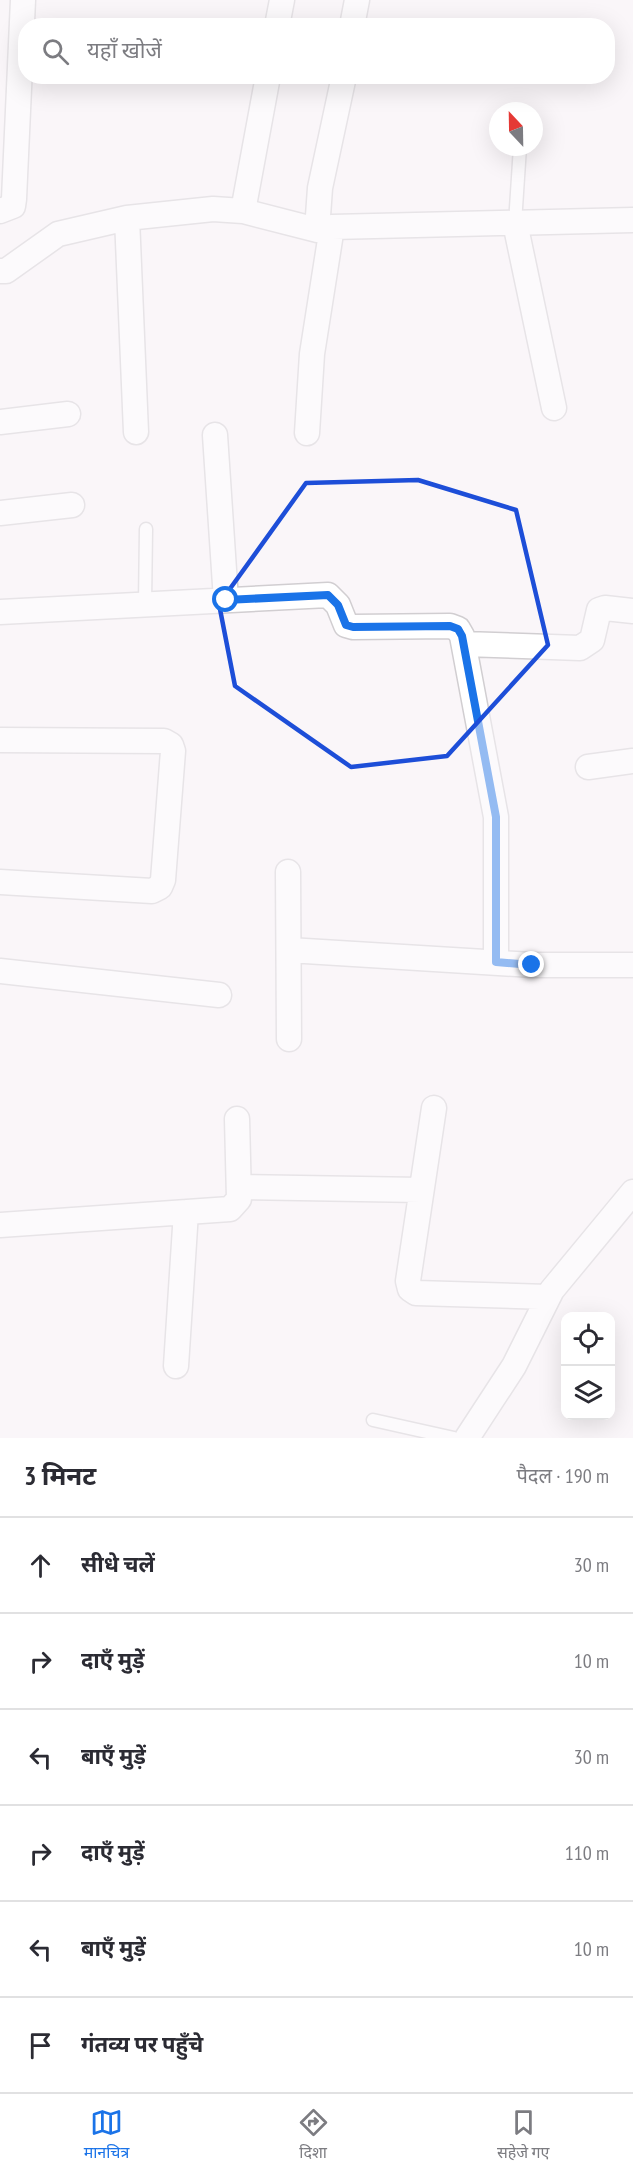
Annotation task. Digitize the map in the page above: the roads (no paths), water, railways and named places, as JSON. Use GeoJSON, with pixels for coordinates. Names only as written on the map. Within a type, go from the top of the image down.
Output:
{"type":"FeatureCollection","features":[{"type":"Feature","properties":{"kind":"street"},"geometry":{"type":"LineString","coordinates":[[21,18],[23,0]]}},
{"type":"Feature","properties":{"kind":"street"},"geometry":{"type":"LineString","coordinates":[[279,18],[282,0]]}},
{"type":"Feature","properties":{"kind":"street"},"geometry":{"type":"LineString","coordinates":[[354,18],[357,0]]}},
{"type":"Feature","properties":{"kind":"street"},"geometry":{"type":"LineString","coordinates":[[0,211],[13,206],[14,199],[9,107],[18,38]]}},
{"type":"Feature","properties":{"kind":"street"},"geometry":{"type":"LineString","coordinates":[[243,211],[267,84]]}},
{"type":"Feature","properties":{"kind":"street"},"geometry":{"type":"LineString","coordinates":[[307,433],[324,228],[320,188],[342,84]]}},
{"type":"Feature","properties":{"kind":"street"},"geometry":{"type":"LineString","coordinates":[[0,271],[6,271],[58,234],[128,218],[213,209],[243,211],[324,228],[633,220]]}},
{"type":"Feature","properties":{"kind":"street"},"geometry":{"type":"LineString","coordinates":[[128,218],[136,432]]}},
{"type":"Feature","properties":{"kind":"street"},"geometry":{"type":"LineString","coordinates":[[515,223],[554,408]]}},
{"type":"Feature","properties":{"kind":"street"},"geometry":{"type":"LineString","coordinates":[[0,422],[68,414]]}},
{"type":"Feature","properties":{"kind":"street"},"geometry":{"type":"LineString","coordinates":[[215,435],[226,600]]}},
{"type":"Feature","properties":{"kind":"street"},"geometry":{"type":"LineString","coordinates":[[0,513],[72,505]]}},
{"type":"Feature","properties":{"kind":"street"},"geometry":{"type":"LineString","coordinates":[[0,612],[328,595],[338,605],[346,625],[450,626],[458,629],[464,644],[496,817],[496,962]]}},
{"type":"Feature","properties":{"kind":"street"},"geometry":{"type":"LineString","coordinates":[[464,644],[580,648],[592,640],[599,610],[605,608],[633,611]]}},
{"type":"Feature","properties":{"kind":"street"},"geometry":{"type":"LineString","coordinates":[[0,740],[164,741],[171,745],[173,751],[163,880],[160,887],[152,891],[0,882]]}},
{"type":"Feature","properties":{"kind":"street"},"geometry":{"type":"LineString","coordinates":[[588,766],[633,761]]}},
{"type":"Feature","properties":{"kind":"street"},"geometry":{"type":"LineString","coordinates":[[288,872],[289,1039]]}},
{"type":"Feature","properties":{"kind":"street"},"geometry":{"type":"LineString","coordinates":[[289,950],[496,962],[633,965]]}},
{"type":"Feature","properties":{"kind":"street"},"geometry":{"type":"LineString","coordinates":[[0,972],[219,995]]}},
{"type":"Feature","properties":{"kind":"street"},"geometry":{"type":"LineString","coordinates":[[434,1108],[408,1281],[410,1289],[416,1293],[548,1297]]}},
{"type":"Feature","properties":{"kind":"street"},"geometry":{"type":"LineString","coordinates":[[0,1225],[230,1209],[239,1198],[237,1119]]}},
{"type":"Feature","properties":{"kind":"street"},"geometry":{"type":"LineString","coordinates":[[239,1187],[421,1190]]}},
{"type":"Feature","properties":{"kind":"street"},"geometry":{"type":"LineString","coordinates":[[467,1438],[509,1376],[548,1297],[566,1271],[633,1192]]}},
{"type":"Feature","properties":{"kind":"street"},"geometry":{"type":"LineString","coordinates":[[176,1366],[186,1212]]}},
{"type":"Feature","properties":{"kind":"lane"},"geometry":{"type":"LineString","coordinates":[[515,223],[519,156]]}},
{"type":"Feature","properties":{"kind":"lane"},"geometry":{"type":"LineString","coordinates":[[145,604],[146,529]]}},
{"type":"Feature","properties":{"kind":"lane"},"geometry":{"type":"LineString","coordinates":[[373,1420],[454,1438]]}}]}
